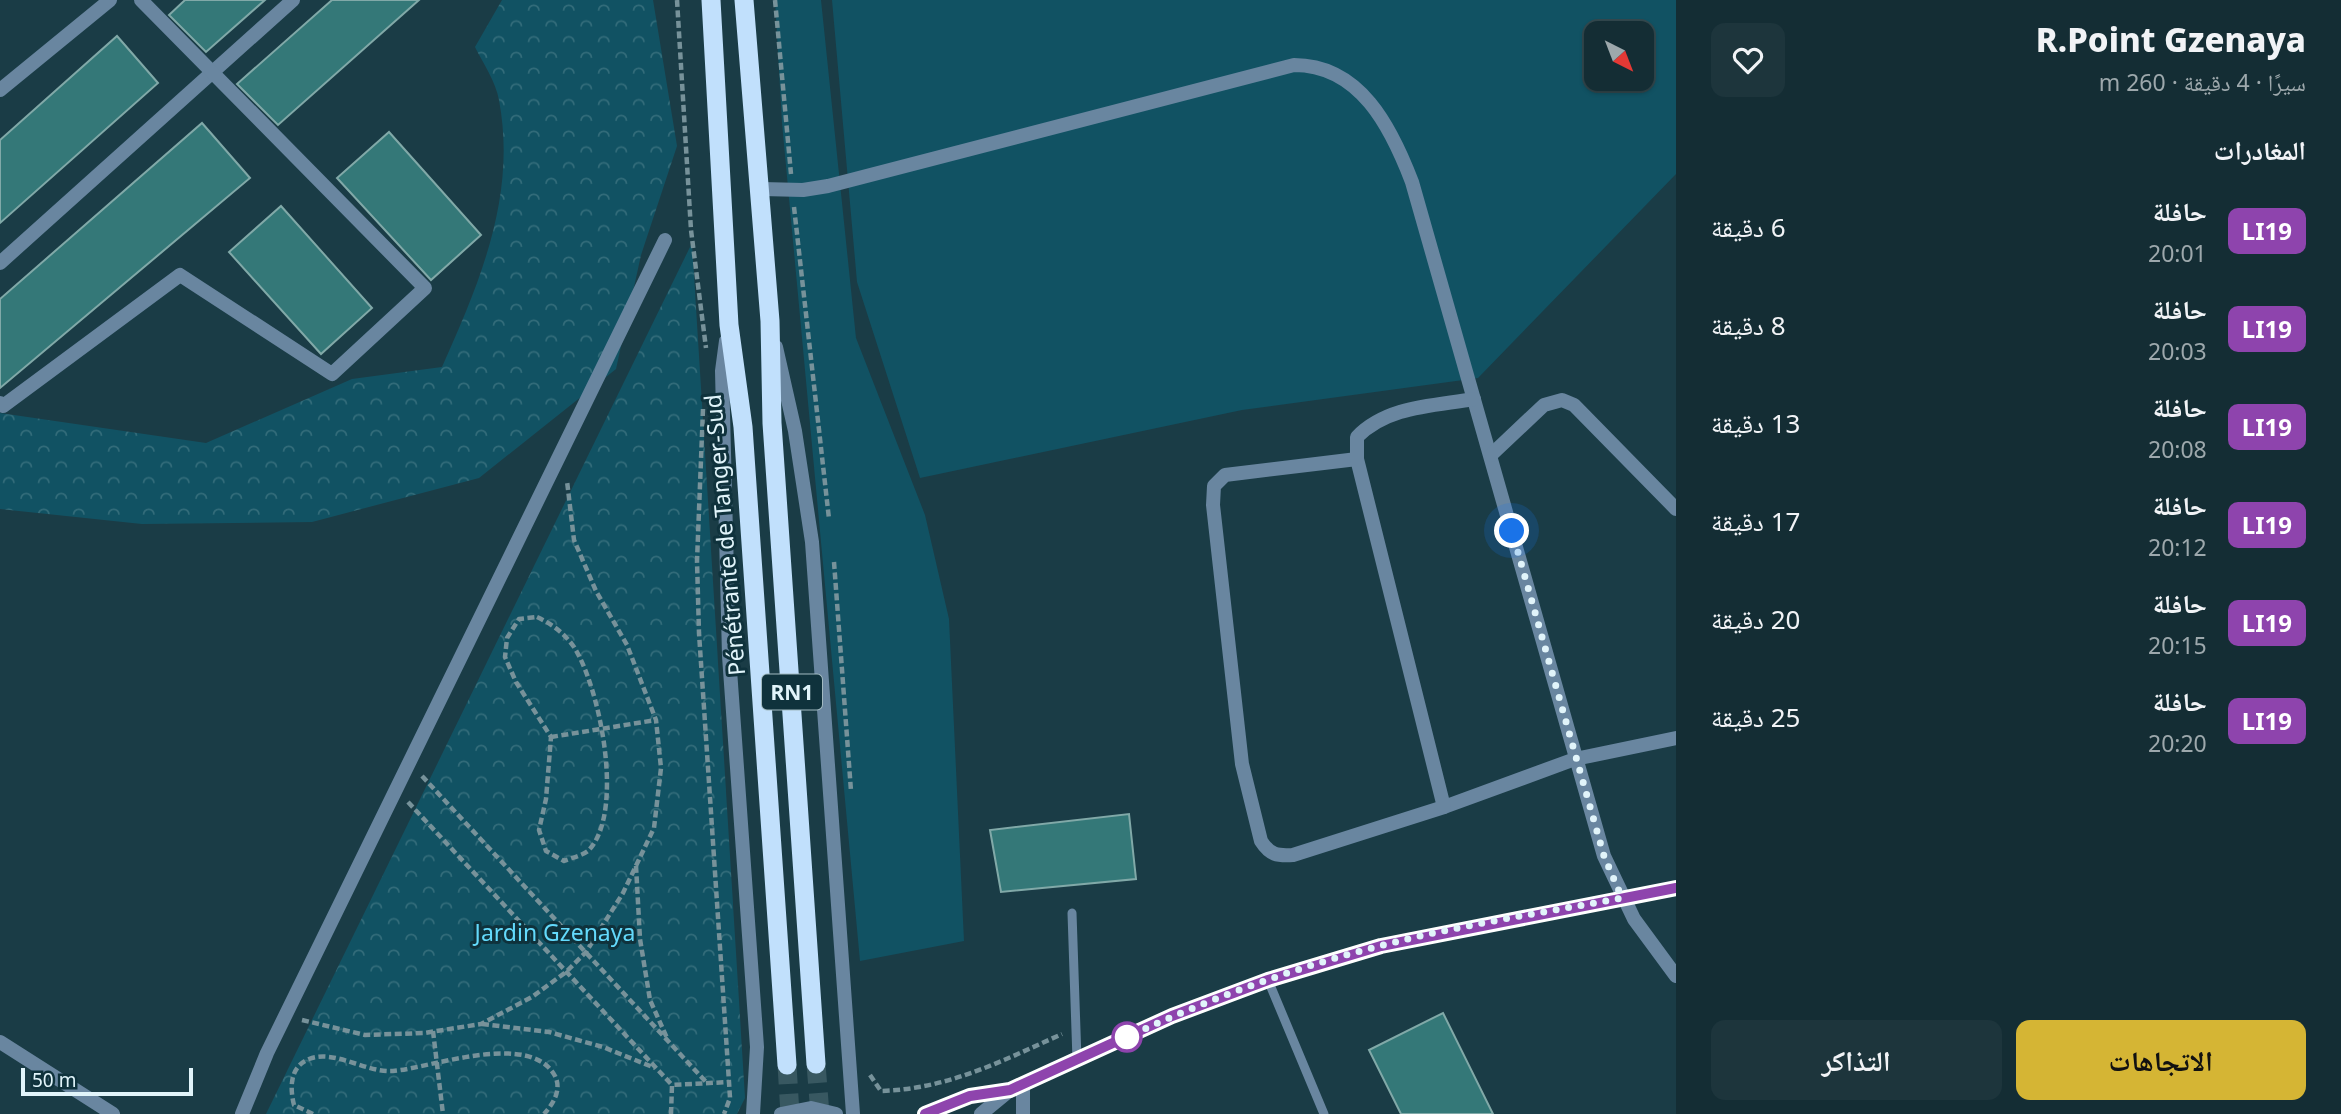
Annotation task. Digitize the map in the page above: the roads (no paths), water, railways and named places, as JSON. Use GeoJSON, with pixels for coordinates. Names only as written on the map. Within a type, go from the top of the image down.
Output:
{"type":"FeatureCollection","features":[{"type":"Feature","properties":{"kind":"highway","name":"Pénétrante de Tanger-Sud"},"geometry":{"type":"LineString","coordinates":[[711,0],[729,325],[743,427],[787,1065]]}},
{"type":"Feature","properties":{"kind":"highway","name":"RN1"},"geometry":{"type":"LineString","coordinates":[[744,0],[770,321],[772,434],[816,1064]]}},
{"type":"Feature","properties":{"kind":"street"},"geometry":{"type":"LineString","coordinates":[[2,85],[110,0]]}},
{"type":"Feature","properties":{"kind":"street"},"geometry":{"type":"LineString","coordinates":[[0,403],[2,405],[180,275],[332,374],[425,288],[142,0]]}},
{"type":"Feature","properties":{"kind":"street"},"geometry":{"type":"LineString","coordinates":[[0,263],[293,0]]}},
{"type":"Feature","properties":{"kind":"street"},"geometry":{"type":"LineString","coordinates":[[760,189],[792,190],[828,186],[1278,69],[1311,65],[1327,69],[1352,83],[1379,115],[1404,159],[1604,856],[1622,898],[1676,976]]}},
{"type":"Feature","properties":{"kind":"street"},"geometry":{"type":"LineString","coordinates":[[242,1114],[267,1053],[665,240]]}},
{"type":"Feature","properties":{"kind":"street"},"geometry":{"type":"LineString","coordinates":[[770,321],[795,431],[812,542],[853,1114]]}},
{"type":"Feature","properties":{"kind":"street"},"geometry":{"type":"LineString","coordinates":[[729,325],[722,371],[726,583],[757,1047],[753,1114]]}},
{"type":"Feature","properties":{"kind":"street"},"geometry":{"type":"LineString","coordinates":[[1444,807],[1357,458],[1357,437],[1371,422],[1389,414],[1474,399]]}},
{"type":"Feature","properties":{"kind":"street"},"geometry":{"type":"LineString","coordinates":[[1490,455],[1544,405],[1562,400],[1574,405],[1676,509]]}},
{"type":"Feature","properties":{"kind":"street"},"geometry":{"type":"LineString","coordinates":[[1357,458],[1225,475],[1214,486],[1217,546],[1242,764],[1261,841],[1267,851],[1277,856],[1293,855],[1444,807],[1575,759],[1676,738]]}},
{"type":"Feature","properties":{"kind":"street"},"geometry":{"type":"LineString","coordinates":[[981,1114],[1017,1087],[1172,1016],[1268,980],[1381,946],[1676,888]]}},
{"type":"Feature","properties":{"kind":"street"},"geometry":{"type":"LineString","coordinates":[[0,1042],[113,1114]]}},
{"type":"Feature","properties":{"kind":"street"},"geometry":{"type":"LineString","coordinates":[[925,1114],[970,1096],[1017,1087]]}},
{"type":"Feature","properties":{"kind":"street"},"geometry":{"type":"LineString","coordinates":[[1017,1087],[1023,1114]]}},
{"type":"Feature","properties":{"kind":"street"},"geometry":{"type":"LineString","coordinates":[[781,1114],[811,1108],[836,1114]]}},
{"type":"Feature","properties":{"kind":"lane"},"geometry":{"type":"LineString","coordinates":[[1072,913],[1077,1060]]}},
{"type":"Feature","properties":{"kind":"lane"},"geometry":{"type":"LineString","coordinates":[[1268,980],[1324,1114]]}},
{"type":"Feature","properties":{"kind":"tunnel"},"geometry":{"type":"LineString","coordinates":[[816,1064],[820,1114]]}},
{"type":"Feature","properties":{"kind":"tunnel"},"geometry":{"type":"LineString","coordinates":[[787,1065],[790,1114]]}},
{"type":"Feature","properties":{"kind":"park label","name":"Jardin Gzenaya"},"geometry":{"type":"Point","coordinates":[555,932]}}]}
